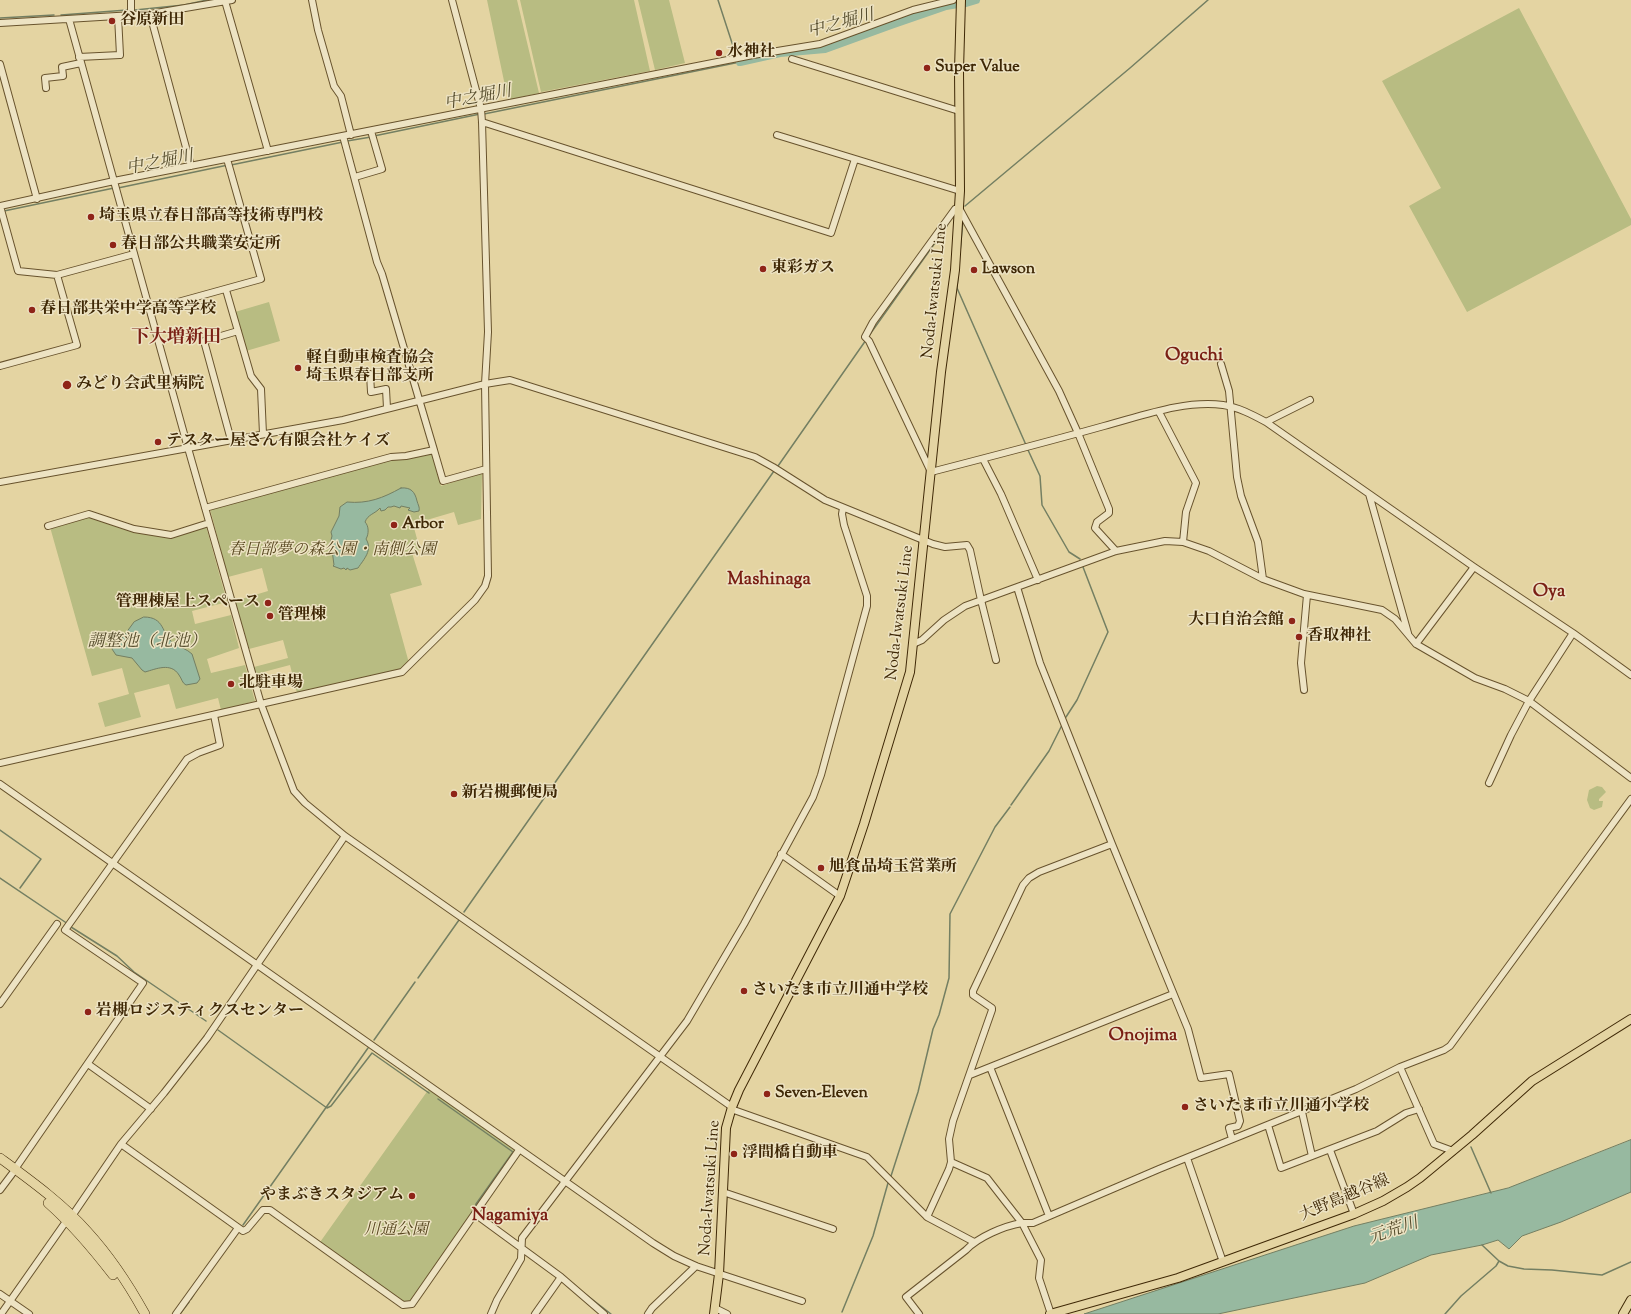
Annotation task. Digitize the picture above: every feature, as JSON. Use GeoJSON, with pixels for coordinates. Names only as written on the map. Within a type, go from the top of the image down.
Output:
{"type":"FeatureCollection","features":[{"type":"Feature","properties":{"kind":"highway"},"geometry":{"type":"LineString","coordinates":[[0,1158],[13,1171],[70,1218],[100,1248],[126,1283],[145,1314]]}},
{"type":"Feature","properties":{"kind":"highway"},"geometry":{"type":"LineString","coordinates":[[0,1165],[13,1171]]}},
{"type":"Feature","properties":{"kind":"highway"},"geometry":{"type":"LineString","coordinates":[[70,1218],[121,1286],[138,1314]]}},
{"type":"Feature","properties":{"kind":"main road","name":"Noda-Iwatsuki Line"},"geometry":{"type":"LineString","coordinates":[[715,1311],[719,1274],[726,1128],[731,1108],[840,896],[907,686],[910,672],[941,372],[955,270],[960,191],[959,111],[962,0]]}},
{"type":"Feature","properties":{"kind":"main road","name":"大野島越谷線"},"geometry":{"type":"LineString","coordinates":[[1050,1314],[1158,1284],[1223,1262],[1354,1214],[1383,1201],[1407,1188],[1532,1081],[1631,1019]]}},
{"type":"Feature","properties":{"kind":"main road"},"geometry":{"type":"LineString","coordinates":[[1623,1314],[1631,1300]]}},
{"type":"Feature","properties":{"kind":"street"},"geometry":{"type":"LineString","coordinates":[[131,0],[131,15]]}},
{"type":"Feature","properties":{"kind":"street"},"geometry":{"type":"LineString","coordinates":[[0,23],[150,14],[232,0]]}},
{"type":"Feature","properties":{"kind":"street"},"geometry":{"type":"LineString","coordinates":[[312,0],[318,30],[334,86],[341,96],[351,135]]}},
{"type":"Feature","properties":{"kind":"street"},"geometry":{"type":"LineString","coordinates":[[0,763],[402,672],[471,604],[485,586],[488,576],[485,384],[488,332],[482,115],[452,0]]}},
{"type":"Feature","properties":{"kind":"street"},"geometry":{"type":"LineString","coordinates":[[134,254],[57,275],[18,272],[0,206],[191,166],[229,163],[268,151],[344,136],[482,115],[753,55],[820,44],[913,10],[953,0]]}},
{"type":"Feature","properties":{"kind":"street"},"geometry":{"type":"LineString","coordinates":[[225,1],[268,151]]}},
{"type":"Feature","properties":{"kind":"street"},"geometry":{"type":"LineString","coordinates":[[150,14],[191,166]]}},
{"type":"Feature","properties":{"kind":"street"},"geometry":{"type":"LineString","coordinates":[[46,88],[45,78],[63,76],[62,67],[80,60],[120,55],[118,16]]}},
{"type":"Feature","properties":{"kind":"street"},"geometry":{"type":"LineString","coordinates":[[69,19],[209,523],[261,704],[294,791],[305,803],[345,836],[661,1056],[731,1108],[867,1157],[927,1217],[974,1242]]}},
{"type":"Feature","properties":{"kind":"street"},"geometry":{"type":"LineString","coordinates":[[792,58],[959,111]]}},
{"type":"Feature","properties":{"kind":"street"},"geometry":{"type":"LineString","coordinates":[[0,64],[37,199]]}},
{"type":"Feature","properties":{"kind":"street"},"geometry":{"type":"LineString","coordinates":[[482,115],[831,233],[855,159]]}},
{"type":"Feature","properties":{"kind":"street"},"geometry":{"type":"LineString","coordinates":[[355,176],[382,169],[371,131]]}},
{"type":"Feature","properties":{"kind":"street"},"geometry":{"type":"LineString","coordinates":[[777,135],[960,191]]}},
{"type":"Feature","properties":{"kind":"street"},"geometry":{"type":"LineString","coordinates":[[344,136],[378,262],[443,481],[486,469]]}},
{"type":"Feature","properties":{"kind":"street"},"geometry":{"type":"LineString","coordinates":[[150,310],[261,279],[229,163]]}},
{"type":"Feature","properties":{"kind":"street"},"geometry":{"type":"LineString","coordinates":[[1116,551],[1095,528],[1097,522],[1109,513],[1109,509],[1078,433],[1059,391],[959,210],[955,209],[873,322],[867,339],[931,472],[983,459],[1078,433],[1159,412],[1196,405],[1224,405],[1231,407],[1249,413],[1266,422],[1631,675]]}},
{"type":"Feature","properties":{"kind":"street"},"geometry":{"type":"LineString","coordinates":[[0,366],[77,345],[57,275]]}},
{"type":"Feature","properties":{"kind":"street"},"geometry":{"type":"LineString","coordinates":[[226,290],[251,376],[261,389],[263,434]]}},
{"type":"Feature","properties":{"kind":"street"},"geometry":{"type":"LineString","coordinates":[[231,440],[204,340],[238,331]]}},
{"type":"Feature","properties":{"kind":"street"},"geometry":{"type":"LineString","coordinates":[[1221,364],[1229,391],[1237,477],[1241,496],[1258,542],[1263,578]]}},
{"type":"Feature","properties":{"kind":"street"},"geometry":{"type":"LineString","coordinates":[[370,374],[371,392],[386,389],[387,408]]}},
{"type":"Feature","properties":{"kind":"street"},"geometry":{"type":"LineString","coordinates":[[0,482],[344,420],[485,384],[510,380],[755,457],[825,500],[843,508],[923,540],[945,547],[967,545],[970,550],[996,660]]}},
{"type":"Feature","properties":{"kind":"street"},"geometry":{"type":"LineString","coordinates":[[1266,422],[1310,400]]}},
{"type":"Feature","properties":{"kind":"street"},"geometry":{"type":"LineString","coordinates":[[1159,412],[1196,483],[1186,512],[1183,542]]}},
{"type":"Feature","properties":{"kind":"street"},"geometry":{"type":"LineString","coordinates":[[205,508],[391,457],[406,456],[434,450]]}},
{"type":"Feature","properties":{"kind":"street"},"geometry":{"type":"LineString","coordinates":[[983,459],[1001,494],[1038,580]]}},
{"type":"Feature","properties":{"kind":"street"},"geometry":{"type":"LineString","coordinates":[[1369,494],[1408,634]]}},
{"type":"Feature","properties":{"kind":"street"},"geometry":{"type":"LineString","coordinates":[[491,1314],[497,1300],[521,1259],[522,1238],[693,1012],[813,797],[820,781],[867,606],[867,596],[844,524],[842,514],[843,508]]}},
{"type":"Feature","properties":{"kind":"street"},"geometry":{"type":"LineString","coordinates":[[48,526],[89,514],[134,529],[171,534],[209,523]]}},
{"type":"Feature","properties":{"kind":"street"},"geometry":{"type":"LineString","coordinates":[[913,644],[922,640],[944,620],[965,606],[1116,551],[1165,541],[1183,542],[1216,554],[1263,578],[1307,595],[1382,610],[1395,618],[1416,644],[1475,678],[1505,689],[1529,701],[1631,778]]}},
{"type":"Feature","properties":{"kind":"street"},"geometry":{"type":"LineString","coordinates":[[1416,644],[1474,567]]}},
{"type":"Feature","properties":{"kind":"street"},"geometry":{"type":"LineString","coordinates":[[1017,587],[1040,663],[1112,844],[1192,1038],[1201,1078],[1229,1074],[1240,1121],[1238,1126],[1229,1128],[1232,1140]]}},
{"type":"Feature","properties":{"kind":"street"},"geometry":{"type":"LineString","coordinates":[[1304,690],[1301,663],[1307,595]]}},
{"type":"Feature","properties":{"kind":"street"},"geometry":{"type":"LineString","coordinates":[[1489,784],[1511,735],[1529,701],[1573,634]]}},
{"type":"Feature","properties":{"kind":"street"},"geometry":{"type":"LineString","coordinates":[[0,1190],[143,983],[65,930],[187,759],[198,753],[220,745],[214,715]]}},
{"type":"Feature","properties":{"kind":"street"},"geometry":{"type":"LineString","coordinates":[[0,784],[653,1243],[674,1256],[696,1266],[802,1301]]}},
{"type":"Feature","properties":{"kind":"street"},"geometry":{"type":"LineString","coordinates":[[919,1314],[906,1297],[974,1242],[1013,1224],[1033,1223],[1187,1158],[1302,1112],[1356,1089],[1400,1067],[1439,1053],[1450,1046],[1631,799]]}},
{"type":"Feature","properties":{"kind":"street"},"geometry":{"type":"LineString","coordinates":[[1,1314],[121,1144],[151,1109],[207,1038],[345,836]]}},
{"type":"Feature","properties":{"kind":"street"},"geometry":{"type":"LineString","coordinates":[[927,1217],[949,1169],[951,1162],[949,1139],[958,1107],[992,1010],[992,1008],[973,995],[973,992],[1023,885],[1029,878],[1039,872],[1112,844]]}},
{"type":"Feature","properties":{"kind":"street"},"geometry":{"type":"LineString","coordinates":[[781,854],[840,896]]}},
{"type":"Feature","properties":{"kind":"street"},"geometry":{"type":"LineString","coordinates":[[0,1004],[57,924]]}},
{"type":"Feature","properties":{"kind":"street"},"geometry":{"type":"LineString","coordinates":[[970,1074],[1173,994]]}},
{"type":"Feature","properties":{"kind":"street"},"geometry":{"type":"LineString","coordinates":[[88,1064],[151,1109]]}},
{"type":"Feature","properties":{"kind":"street"},"geometry":{"type":"LineString","coordinates":[[990,1067],[1049,1216]]}},
{"type":"Feature","properties":{"kind":"street"},"geometry":{"type":"LineString","coordinates":[[1400,1067],[1434,1144],[1452,1151]]}},
{"type":"Feature","properties":{"kind":"street"},"geometry":{"type":"LineString","coordinates":[[1268,1125],[1281,1168],[1376,1131],[1406,1113],[1418,1109]]}},
{"type":"Feature","properties":{"kind":"street"},"geometry":{"type":"LineString","coordinates":[[1302,1112],[1312,1156]]}},
{"type":"Feature","properties":{"kind":"street"},"geometry":{"type":"LineString","coordinates":[[121,1144],[243,1231],[247,1229],[263,1210],[270,1210],[403,1305],[412,1304],[520,1150]]}},
{"type":"Feature","properties":{"kind":"street"},"geometry":{"type":"LineString","coordinates":[[1330,1150],[1354,1214]]}},
{"type":"Feature","properties":{"kind":"street"},"geometry":{"type":"LineString","coordinates":[[1187,1158],[1223,1262]]}},
{"type":"Feature","properties":{"kind":"street"},"geometry":{"type":"LineString","coordinates":[[951,1162],[987,1178],[1022,1223],[1041,1260],[1039,1278],[1050,1314]]}},
{"type":"Feature","properties":{"kind":"street"},"geometry":{"type":"LineString","coordinates":[[723,1192],[833,1229]]}},
{"type":"Feature","properties":{"kind":"street"},"geometry":{"type":"LineString","coordinates":[[475,1214],[561,1277],[604,1314]]}},
{"type":"Feature","properties":{"kind":"street"},"geometry":{"type":"LineString","coordinates":[[176,1314],[238,1228]]}},
{"type":"Feature","properties":{"kind":"street"},"geometry":{"type":"LineString","coordinates":[[648,1314],[652,1308],[696,1266]]}},
{"type":"Feature","properties":{"kind":"street"},"geometry":{"type":"LineString","coordinates":[[534,1314],[561,1277]]}},
{"type":"Feature","properties":{"kind":"street"},"geometry":{"type":"LineString","coordinates":[[0,1294],[29,1314]]}},
{"type":"Feature","properties":{"kind":"street"},"geometry":{"type":"LineString","coordinates":[[715,1311],[727,1314]]}},
{"type":"Feature","properties":{"kind":"green space"},"geometry":{"type":"Polygon","coordinates":[[[487,0],[517,0],[539,93],[508,100],[487,0]]]}},
{"type":"Feature","properties":{"kind":"green space"},"geometry":{"type":"Polygon","coordinates":[[[520,0],[634,0],[650,71],[541,92],[520,0]]]}},
{"type":"Feature","properties":{"kind":"green space"},"geometry":{"type":"Polygon","coordinates":[[[638,0],[669,0],[685,63],[655,70],[638,0]]]}},
{"type":"Feature","properties":{"kind":"green space"},"geometry":{"type":"Polygon","coordinates":[[[1519,8],[1631,219],[1631,225],[1467,312],[1409,206],[1441,188],[1382,81],[1519,8]]]}},
{"type":"Feature","properties":{"kind":"green space"},"geometry":{"type":"Polygon","coordinates":[[[269,302],[280,341],[246,351],[235,312],[269,302]]]}},
{"type":"Feature","properties":{"kind":"green space","name":"春日部夢の森公園・南側公園"},"geometry":{"type":"Polygon","coordinates":[[[432,453],[441,486],[482,473],[481,519],[458,525],[454,512],[413,524],[420,550],[412,553],[422,585],[390,594],[409,663],[401,670],[297,693],[290,665],[256,674],[254,667],[288,658],[283,640],[249,649],[235,601],[268,591],[262,568],[228,577],[210,509],[390,459],[406,459],[432,453]]]}},
{"type":"Feature","properties":{"kind":"green space"},"geometry":{"type":"Polygon","coordinates":[[[90,515],[171,535],[206,526],[227,602],[192,611],[195,624],[231,615],[239,648],[207,659],[211,673],[245,665],[255,701],[221,710],[218,698],[176,709],[169,684],[134,693],[141,717],[105,727],[98,703],[129,694],[122,668],[92,676],[50,527],[90,515]]]}},
{"type":"Feature","properties":{"kind":"green space"},"geometry":{"type":"Polygon","coordinates":[[[1597,786],[1602,787],[1606,792],[1599,799],[1599,801],[1603,801],[1602,807],[1594,810],[1590,808],[1587,800],[1589,790],[1597,786]]]}},
{"type":"Feature","properties":{"kind":"green space","name":"川通公園"},"geometry":{"type":"Polygon","coordinates":[[[431,1086],[519,1150],[412,1304],[403,1305],[318,1245],[431,1086]]]}},
{"type":"Feature","properties":{"kind":"water"},"geometry":{"type":"Polygon","coordinates":[[[401,488],[410,489],[414,493],[419,506],[419,511],[414,512],[408,510],[410,508],[401,506],[400,508],[394,506],[388,507],[381,511],[380,508],[368,517],[365,522],[368,530],[366,539],[369,547],[365,558],[358,568],[350,570],[347,568],[346,570],[344,568],[341,569],[333,566],[332,550],[329,548],[332,536],[331,532],[339,516],[340,507],[347,502],[375,500],[401,488]]]}},
{"type":"Feature","properties":{"kind":"water","name":"調整池（北池）"},"geometry":{"type":"Polygon","coordinates":[[[144,617],[156,620],[162,626],[166,635],[173,643],[192,654],[200,679],[197,683],[186,685],[176,671],[168,668],[158,668],[145,672],[132,658],[116,655],[112,649],[113,646],[123,637],[134,622],[144,617]]]}},
{"type":"Feature","properties":{"kind":"water","name":"元荒川"},"geometry":{"type":"Polygon","coordinates":[[[1631,1140],[1631,1192],[1561,1222],[1522,1236],[1509,1249],[1498,1240],[1482,1245],[1431,1255],[1365,1283],[1218,1314],[1084,1314],[1354,1226],[1508,1188],[1631,1140]]]}},
{"type":"Feature","properties":{"kind":"waterway"},"geometry":{"type":"LineString","coordinates":[[135,10],[184,5],[207,0]]}},
{"type":"Feature","properties":{"kind":"waterway"},"geometry":{"type":"LineString","coordinates":[[718,0],[734,49],[738,55]]}},
{"type":"Feature","properties":{"kind":"waterway","name":"中之堀川"},"geometry":{"type":"LineString","coordinates":[[966,3],[976,0]]}},
{"type":"Feature","properties":{"kind":"waterway"},"geometry":{"type":"LineString","coordinates":[[965,206],[1130,68],[1208,0]]}},
{"type":"Feature","properties":{"kind":"waterway","name":"中之堀川"},"geometry":{"type":"LineString","coordinates":[[740,62],[780,53],[825,49],[946,6],[958,4]]}},
{"type":"Feature","properties":{"kind":"waterway"},"geometry":{"type":"LineString","coordinates":[[61,15],[127,10]]}},
{"type":"Feature","properties":{"kind":"waterway"},"geometry":{"type":"LineString","coordinates":[[0,18],[54,15]]}},
{"type":"Feature","properties":{"kind":"waterway","name":"中之堀川"},"geometry":{"type":"LineString","coordinates":[[484,114],[740,62],[740,60]]}},
{"type":"Feature","properties":{"kind":"waterway","name":"中之堀川"},"geometry":{"type":"LineString","coordinates":[[374,136],[480,114]]}},
{"type":"Feature","properties":{"kind":"waterway","name":"中之堀川"},"geometry":{"type":"LineString","coordinates":[[347,141],[371,137]]}},
{"type":"Feature","properties":{"kind":"waterway","name":"中之堀川"},"geometry":{"type":"LineString","coordinates":[[231,165],[343,142]]}},
{"type":"Feature","properties":{"kind":"waterway","name":"中之堀川"},"geometry":{"type":"LineString","coordinates":[[118,188],[228,165]]}},
{"type":"Feature","properties":{"kind":"waterway","name":"中之堀川"},"geometry":{"type":"LineString","coordinates":[[4,211],[114,188]]}},
{"type":"Feature","properties":{"kind":"waterway"},"geometry":{"type":"LineString","coordinates":[[960,252],[963,220]]}},
{"type":"Feature","properties":{"kind":"waterway"},"geometry":{"type":"LineString","coordinates":[[868,337],[947,226]]}},
{"type":"Feature","properties":{"kind":"waterway"},"geometry":{"type":"LineString","coordinates":[[958,276],[957,288],[1026,445]]}},
{"type":"Feature","properties":{"kind":"waterway"},"geometry":{"type":"LineString","coordinates":[[778,466],[866,340]]}},
{"type":"Feature","properties":{"kind":"waterway"},"geometry":{"type":"LineString","coordinates":[[1028,450],[1040,476],[1042,505],[1069,552],[1080,559]]}},
{"type":"Feature","properties":{"kind":"waterway"},"geometry":{"type":"LineString","coordinates":[[464,912],[774,471]]}},
{"type":"Feature","properties":{"kind":"waterway"},"geometry":{"type":"LineString","coordinates":[[1066,717],[1077,700],[1108,632],[1083,567]]}},
{"type":"Feature","properties":{"kind":"waterway"},"geometry":{"type":"LineString","coordinates":[[1011,805],[1049,751],[1062,725]]}},
{"type":"Feature","properties":{"kind":"waterway"},"geometry":{"type":"LineString","coordinates":[[891,1176],[918,1092],[933,1029],[939,1015],[949,978],[950,914],[995,827],[1010,807]]}},
{"type":"Feature","properties":{"kind":"waterway"},"geometry":{"type":"LineString","coordinates":[[0,830],[41,859],[20,888]]}},
{"type":"Feature","properties":{"kind":"waterway"},"geometry":{"type":"LineString","coordinates":[[0,878],[68,924]]}},
{"type":"Feature","properties":{"kind":"waterway"},"geometry":{"type":"LineString","coordinates":[[418,978],[459,920]]}},
{"type":"Feature","properties":{"kind":"waterway"},"geometry":{"type":"LineString","coordinates":[[71,927],[117,956],[134,972],[206,1021]]}},
{"type":"Feature","properties":{"kind":"waterway"},"geometry":{"type":"LineString","coordinates":[[374,1040],[415,982]]}},
{"type":"Feature","properties":{"kind":"waterway"},"geometry":{"type":"LineString","coordinates":[[218,1030],[327,1108],[331,1106],[372,1053],[429,1093]]}},
{"type":"Feature","properties":{"kind":"waterway"},"geometry":{"type":"LineString","coordinates":[[243,1225],[368,1048]]}},
{"type":"Feature","properties":{"kind":"waterway"},"geometry":{"type":"LineString","coordinates":[[438,1099],[513,1152],[476,1204],[474,1210]]}},
{"type":"Feature","properties":{"kind":"waterway"},"geometry":{"type":"LineString","coordinates":[[1471,1147],[1491,1193]]}},
{"type":"Feature","properties":{"kind":"waterway"},"geometry":{"type":"LineString","coordinates":[[842,1312],[873,1236],[888,1183]]}},
{"type":"Feature","properties":{"kind":"waterway"},"geometry":{"type":"LineString","coordinates":[[1482,1245],[1499,1261],[1508,1266],[1524,1269],[1602,1275],[1631,1262]]}},
{"type":"Feature","properties":{"kind":"waterway"},"geometry":{"type":"LineString","coordinates":[[1445,1314],[1461,1296],[1496,1266],[1499,1261]]}},
{"type":"Feature","properties":{"kind":"waterway"},"geometry":{"type":"LineString","coordinates":[[584,1293],[611,1314]]}},
{"type":"Feature","properties":{"kind":"waterway"},"geometry":{"type":"LineString","coordinates":[[191,1299],[194,1294]]}},
{"type":"Feature","properties":{"kind":"waterway"},"geometry":{"type":"LineString","coordinates":[[180,1314],[189,1302]]}},
{"type":"Feature","properties":{"kind":"place","name":"谷原新田"},"geometry":{"type":"Point","coordinates":[112,21]}},
{"type":"Feature","properties":{"kind":"place","name":"水神社"},"geometry":{"type":"Point","coordinates":[719,53]}},
{"type":"Feature","properties":{"kind":"place","name":"Super Value"},"geometry":{"type":"Point","coordinates":[927,68]}},
{"type":"Feature","properties":{"kind":"place","name":"埼玉県立春日部高等技術専門校"},"geometry":{"type":"Point","coordinates":[91,217]}},
{"type":"Feature","properties":{"kind":"place","name":"春日部公共職業安定所"},"geometry":{"type":"Point","coordinates":[113,245]}},
{"type":"Feature","properties":{"kind":"place","name":"東彩ガス"},"geometry":{"type":"Point","coordinates":[763,269]}},
{"type":"Feature","properties":{"kind":"place","name":"Lawson"},"geometry":{"type":"Point","coordinates":[974,270]}},
{"type":"Feature","properties":{"kind":"place","name":"春日部共栄中学高等学校"},"geometry":{"type":"Point","coordinates":[32,310]}},
{"type":"Feature","properties":{"kind":"place","name":"軽自動車検査協会 埼玉県春日部支所"},"geometry":{"type":"Point","coordinates":[298,368]}},
{"type":"Feature","properties":{"kind":"place","name":"みどり会武里病院"},"geometry":{"type":"Point","coordinates":[67,385]}},
{"type":"Feature","properties":{"kind":"place","name":"テスター屋さん有限会社ケイズ"},"geometry":{"type":"Point","coordinates":[158,442]}},
{"type":"Feature","properties":{"kind":"place","name":"Arbor"},"geometry":{"type":"Point","coordinates":[394,525]}},
{"type":"Feature","properties":{"kind":"place","name":"管理棟屋上スペース"},"geometry":{"type":"Point","coordinates":[268,603]}},
{"type":"Feature","properties":{"kind":"place","name":"管理棟"},"geometry":{"type":"Point","coordinates":[270,616]}},
{"type":"Feature","properties":{"kind":"place","name":"大口自治会館"},"geometry":{"type":"Point","coordinates":[1292,621]}},
{"type":"Feature","properties":{"kind":"place","name":"香取神社"},"geometry":{"type":"Point","coordinates":[1299,637]}},
{"type":"Feature","properties":{"kind":"place","name":"北駐車場"},"geometry":{"type":"Point","coordinates":[231,684]}},
{"type":"Feature","properties":{"kind":"place","name":"新岩槻郵便局"},"geometry":{"type":"Point","coordinates":[454,794]}},
{"type":"Feature","properties":{"kind":"place","name":"旭食品埼玉営業所"},"geometry":{"type":"Point","coordinates":[821,868]}},
{"type":"Feature","properties":{"kind":"place","name":"さいたま市立川通中学校"},"geometry":{"type":"Point","coordinates":[744,991]}},
{"type":"Feature","properties":{"kind":"place","name":"岩槻ロジスティクスセンター"},"geometry":{"type":"Point","coordinates":[88,1012]}},
{"type":"Feature","properties":{"kind":"place","name":"Seven-Eleven"},"geometry":{"type":"Point","coordinates":[767,1094]}},
{"type":"Feature","properties":{"kind":"place","name":"さいたま市立川通小学校"},"geometry":{"type":"Point","coordinates":[1185,1107]}},
{"type":"Feature","properties":{"kind":"place","name":"浮間橋自動車"},"geometry":{"type":"Point","coordinates":[734,1154]}},
{"type":"Feature","properties":{"kind":"place","name":"やまぶきスタジアム"},"geometry":{"type":"Point","coordinates":[412,1196]}},
{"type":"Feature","properties":{"kind":"district","name":"下大増新田"},"geometry":{"type":"Point","coordinates":[176,339]}},
{"type":"Feature","properties":{"kind":"district","name":"Oguchi"},"geometry":{"type":"Point","coordinates":[1194,357]}},
{"type":"Feature","properties":{"kind":"district","name":"Mashinaga"},"geometry":{"type":"Point","coordinates":[769,581]}},
{"type":"Feature","properties":{"kind":"district","name":"Oya"},"geometry":{"type":"Point","coordinates":[1549,593]}},
{"type":"Feature","properties":{"kind":"district","name":"Onojima"},"geometry":{"type":"Point","coordinates":[1143,1037]}},
{"type":"Feature","properties":{"kind":"district","name":"Nagamiya"},"geometry":{"type":"Point","coordinates":[510,1217]}}]}
